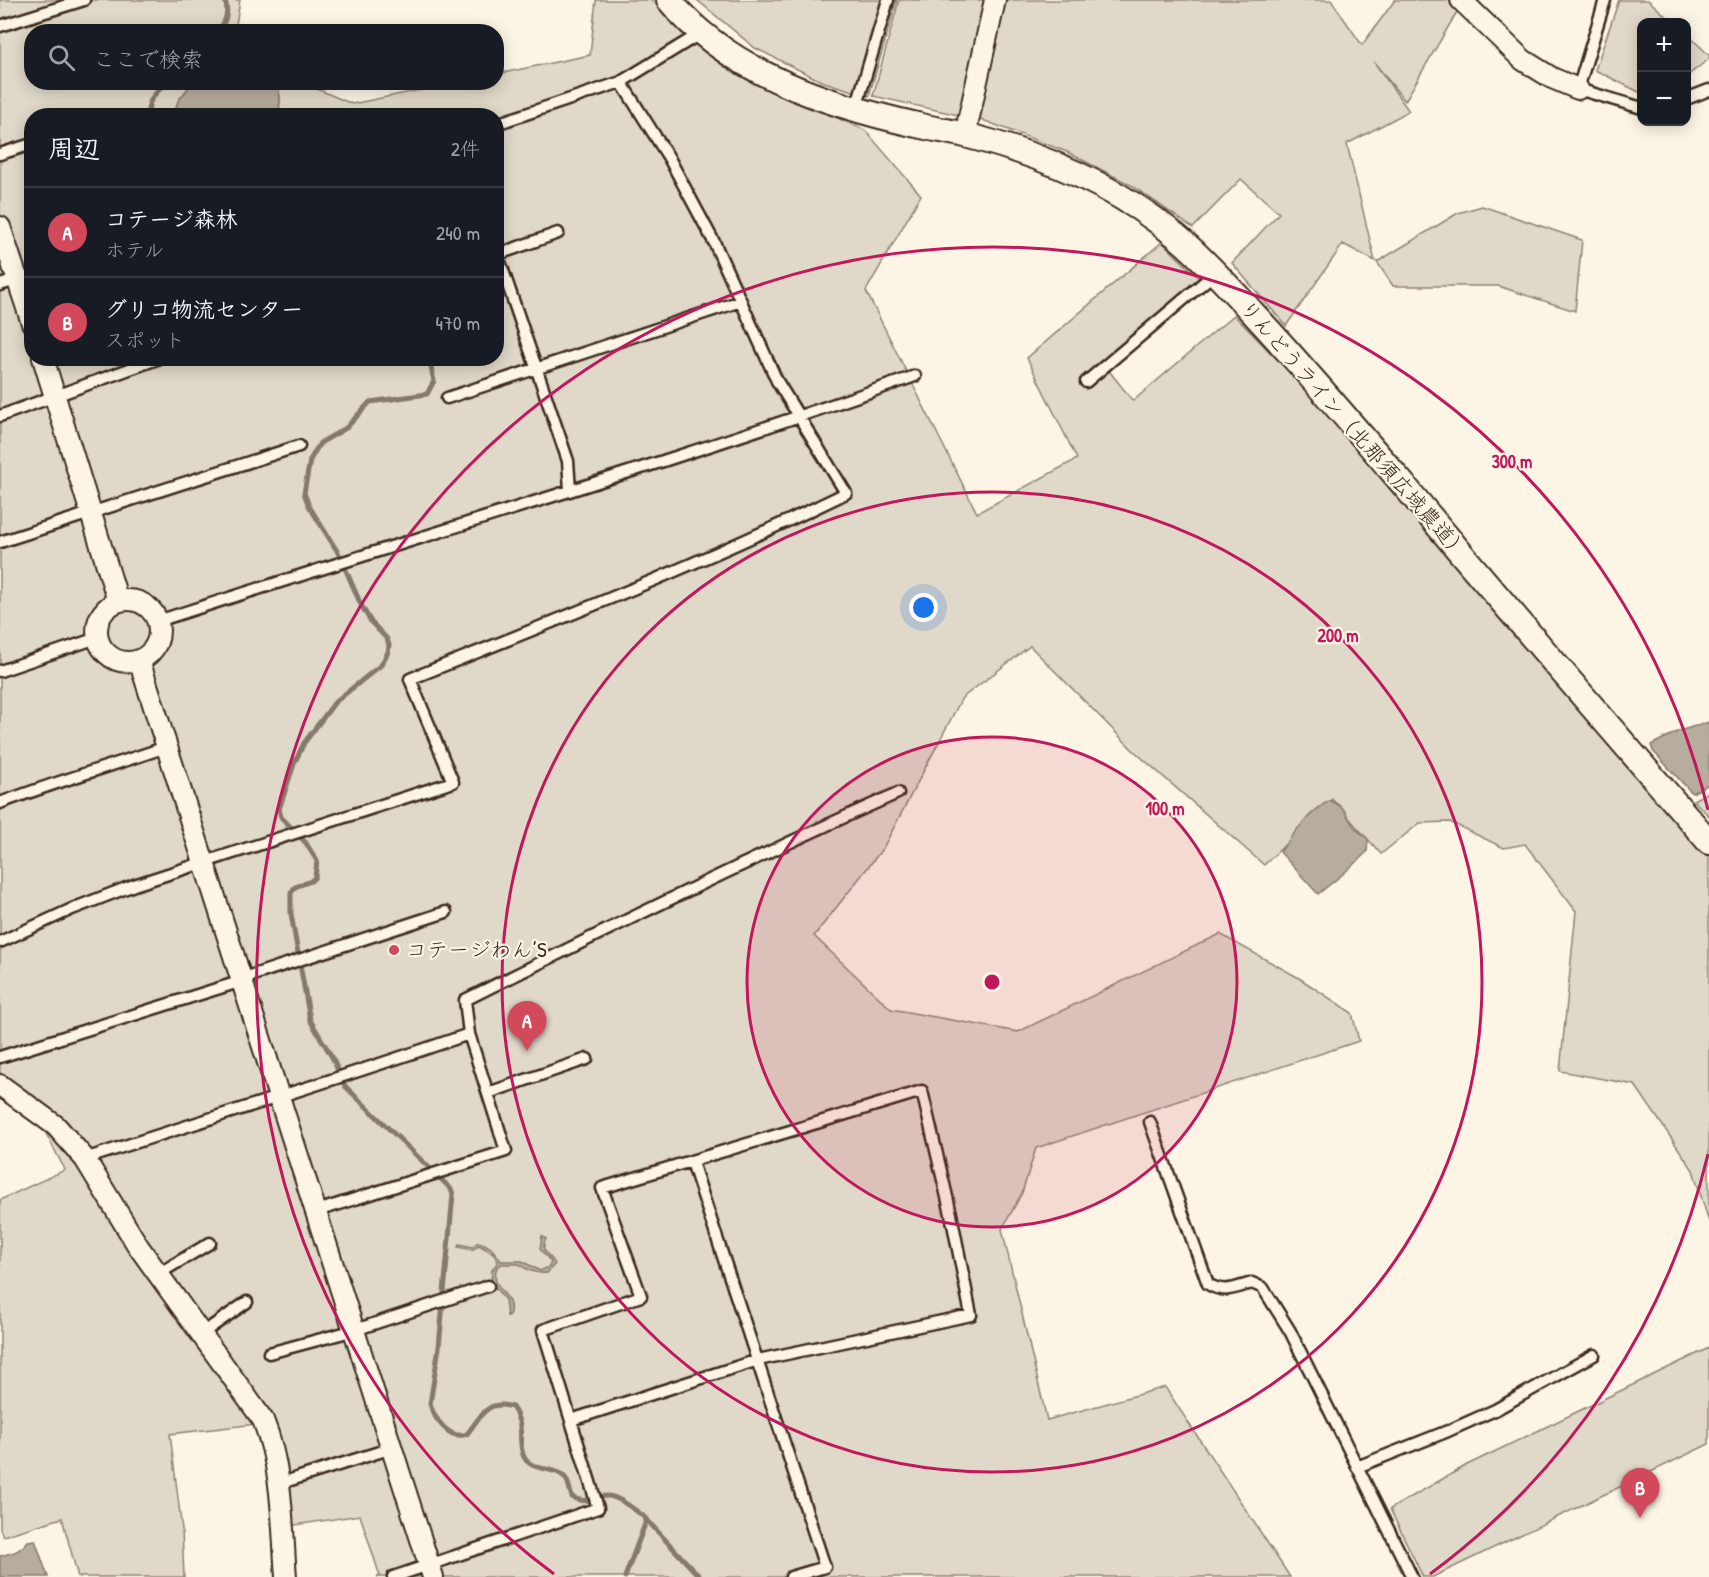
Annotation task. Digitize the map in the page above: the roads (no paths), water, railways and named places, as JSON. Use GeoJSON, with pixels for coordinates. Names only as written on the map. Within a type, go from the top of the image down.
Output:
{"type":"FeatureCollection","features":[{"type":"Feature","properties":{"kind":"street","name":"りんどうライン（北那須広域農道）"},"geometry":{"type":"LineString","coordinates":[[669,0],[701,33],[747,64],[795,89],[914,125],[964,135],[1041,159],[1111,190],[1176,235],[1315,379],[1496,596],[1709,842]]}},
{"type":"Feature","properties":{"kind":"street"},"geometry":{"type":"LineString","coordinates":[[964,135],[995,0]]}},
{"type":"Feature","properties":{"kind":"street"},"geometry":{"type":"LineString","coordinates":[[1461,0],[1523,60],[1552,78],[1578,89]]}},
{"type":"Feature","properties":{"kind":"street"},"geometry":{"type":"LineString","coordinates":[[0,227],[24,301]]}},
{"type":"Feature","properties":{"kind":"street"},"geometry":{"type":"LineString","coordinates":[[45,366],[118,602]]}},
{"type":"Feature","properties":{"kind":"street"},"geometry":{"type":"LineString","coordinates":[[126,599],[136,600],[153,611],[158,621],[160,630],[154,648],[139,660],[129,662],[118,660],[109,655],[97,638],[100,616],[107,608],[118,602],[126,599]]}},
{"type":"Feature","properties":{"kind":"street"},"geometry":{"type":"LineString","coordinates":[[139,660],[431,1571]]}},
{"type":"Feature","properties":{"kind":"street"},"geometry":{"type":"LineString","coordinates":[[0,1085],[56,1126],[85,1160],[120,1219],[263,1420],[273,1444],[286,1577]]}},
{"type":"Feature","properties":{"kind":"lane"},"geometry":{"type":"LineString","coordinates":[[0,26],[84,0]]}},
{"type":"Feature","properties":{"kind":"lane"},"geometry":{"type":"LineString","coordinates":[[856,108],[888,0]]}},
{"type":"Feature","properties":{"kind":"lane"},"geometry":{"type":"LineString","coordinates":[[1605,0],[1578,89],[1637,107]]}},
{"type":"Feature","properties":{"kind":"lane"},"geometry":{"type":"LineString","coordinates":[[504,121],[621,82],[701,33]]}},
{"type":"Feature","properties":{"kind":"lane"},"geometry":{"type":"LineString","coordinates":[[0,942],[82,905],[134,885],[453,782],[410,679],[627,593],[765,533],[846,493],[777,381],[714,242],[669,158],[621,82]]}},
{"type":"Feature","properties":{"kind":"lane"},"geometry":{"type":"LineString","coordinates":[[1691,97],[1709,90]]}},
{"type":"Feature","properties":{"kind":"lane"},"geometry":{"type":"LineString","coordinates":[[0,154],[24,146]]}},
{"type":"Feature","properties":{"kind":"lane"},"geometry":{"type":"LineString","coordinates":[[504,251],[558,233]]}},
{"type":"Feature","properties":{"kind":"lane"},"geometry":{"type":"LineString","coordinates":[[504,273],[567,461],[570,490]]}},
{"type":"Feature","properties":{"kind":"lane"},"geometry":{"type":"LineString","coordinates":[[1086,382],[1215,273]]}},
{"type":"Feature","properties":{"kind":"lane"},"geometry":{"type":"LineString","coordinates":[[447,398],[741,302]]}},
{"type":"Feature","properties":{"kind":"lane"},"geometry":{"type":"LineString","coordinates":[[0,416],[138,366]]}},
{"type":"Feature","properties":{"kind":"lane"},"geometry":{"type":"LineString","coordinates":[[158,621],[799,417],[915,376]]}},
{"type":"Feature","properties":{"kind":"lane"},"geometry":{"type":"LineString","coordinates":[[0,542],[299,447]]}},
{"type":"Feature","properties":{"kind":"lane"},"geometry":{"type":"LineString","coordinates":[[0,670],[97,638]]}},
{"type":"Feature","properties":{"kind":"lane"},"geometry":{"type":"LineString","coordinates":[[0,803],[166,747]]}},
{"type":"Feature","properties":{"kind":"lane"},"geometry":{"type":"LineString","coordinates":[[317,1211],[506,1151],[469,1034],[465,1000],[694,887],[898,793]]}},
{"type":"Feature","properties":{"kind":"lane"},"geometry":{"type":"LineString","coordinates":[[0,1057],[446,912]]}},
{"type":"Feature","properties":{"kind":"lane"},"geometry":{"type":"LineString","coordinates":[[85,1160],[469,1034]]}},
{"type":"Feature","properties":{"kind":"lane"},"geometry":{"type":"LineString","coordinates":[[488,1093],[587,1059]]}},
{"type":"Feature","properties":{"kind":"lane"},"geometry":{"type":"LineString","coordinates":[[393,1577],[431,1571],[598,1508],[543,1330],[641,1296],[602,1188],[922,1091],[951,1214],[971,1315],[758,1360],[571,1420]]}},
{"type":"Feature","properties":{"kind":"lane"},"geometry":{"type":"LineString","coordinates":[[1150,1122],[1208,1284],[1218,1290],[1231,1289],[1252,1282],[1263,1288],[1290,1331],[1412,1577]]}},
{"type":"Feature","properties":{"kind":"lane"},"geometry":{"type":"LineString","coordinates":[[692,1162],[826,1572],[791,1577]]}},
{"type":"Feature","properties":{"kind":"lane"},"geometry":{"type":"LineString","coordinates":[[158,1274],[210,1243]]}},
{"type":"Feature","properties":{"kind":"lane"},"geometry":{"type":"LineString","coordinates":[[269,1353],[355,1330],[488,1286]]}},
{"type":"Feature","properties":{"kind":"lane"},"geometry":{"type":"LineString","coordinates":[[201,1334],[247,1302]]}},
{"type":"Feature","properties":{"kind":"lane"},"geometry":{"type":"LineString","coordinates":[[1357,1467],[1495,1410],[1594,1355]]}},
{"type":"Feature","properties":{"kind":"lane"},"geometry":{"type":"LineString","coordinates":[[278,1484],[392,1448]]}},
{"type":"Feature","properties":{"kind":"waterway"},"geometry":{"type":"LineString","coordinates":[[223,24],[227,9],[225,0]]}},
{"type":"Feature","properties":{"kind":"waterway"},"geometry":{"type":"LineString","coordinates":[[149,108],[159,90]]}},
{"type":"Feature","properties":{"kind":"waterway"},"geometry":{"type":"LineString","coordinates":[[431,366],[434,381],[427,394],[370,402],[346,428],[320,443],[310,460],[304,493],[309,506],[339,554],[361,605],[371,622],[387,639],[389,645],[381,665],[335,702],[304,743],[294,764],[279,809],[281,817],[306,843],[317,861],[315,877],[295,887],[291,893],[291,914],[310,1020],[332,1057],[345,1086],[451,1189],[453,1194],[439,1347],[430,1404],[435,1416],[448,1431],[460,1435],[467,1434],[480,1416],[490,1408],[496,1405],[512,1407],[519,1422],[522,1451],[527,1462],[562,1475],[567,1481],[572,1497],[577,1500],[583,1501],[602,1496],[613,1497],[642,1515],[645,1518],[645,1524],[625,1577]]}},
{"type":"Feature","properties":{"kind":"waterway"},"geometry":{"type":"LineString","coordinates":[[645,1518],[700,1577]]}},
{"type":"Feature","properties":{"kind":"place","name":"コテージわん’S"},"geometry":{"type":"Point","coordinates":[394,950]}},
{"type":"Feature","properties":{"kind":"place","name":"コテージ森林"},"geometry":{"type":"Point","coordinates":[527,1051]}},
{"type":"Feature","properties":{"kind":"place","name":"グリコ物流センター"},"geometry":{"type":"Point","coordinates":[1640,1518]}}]}
